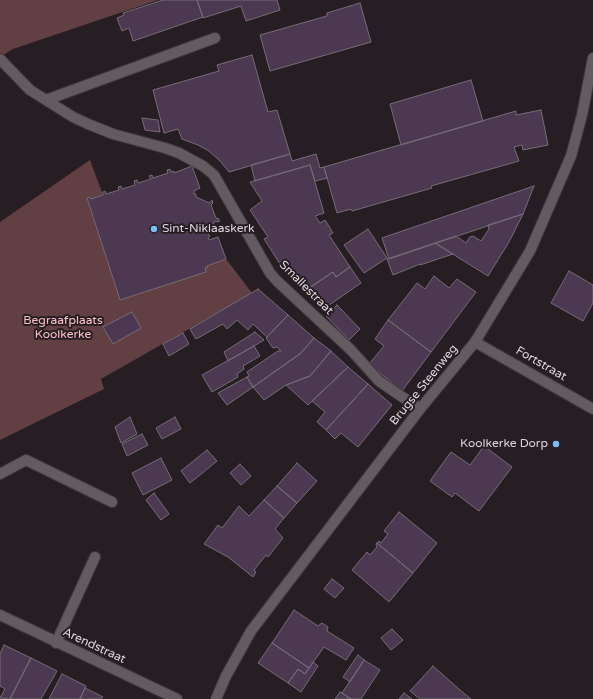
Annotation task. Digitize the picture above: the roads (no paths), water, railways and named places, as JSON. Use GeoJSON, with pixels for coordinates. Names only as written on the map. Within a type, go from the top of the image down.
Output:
{"type":"FeatureCollection","features":[{"type":"Feature","properties":{"kind":"street"},"geometry":{"type":"LineString","coordinates":[[46,100],[215,38]]}},
{"type":"Feature","properties":{"kind":"street","name":"Brugse Steenweg"},"geometry":{"type":"LineString","coordinates":[[216,699],[226,676],[250,631],[420,409],[475,342],[530,251],[571,156],[582,115],[593,58]]}},
{"type":"Feature","properties":{"kind":"street","name":"Smallestraat"},"geometry":{"type":"LineString","coordinates":[[0,59],[30,90],[88,124],[113,134],[179,153],[193,160],[214,175],[263,261],[277,281],[351,350],[379,381],[420,409]]}},
{"type":"Feature","properties":{"kind":"street","name":"Fortstraat"},"geometry":{"type":"LineString","coordinates":[[475,342],[593,409]]}},
{"type":"Feature","properties":{"kind":"street"},"geometry":{"type":"LineString","coordinates":[[0,474],[26,460],[112,502]]}},
{"type":"Feature","properties":{"kind":"street"},"geometry":{"type":"LineString","coordinates":[[56,643],[94,558]]}},
{"type":"Feature","properties":{"kind":"street","name":"Arendstraat"},"geometry":{"type":"LineString","coordinates":[[0,615],[56,643],[177,699]]}},
{"type":"Feature","properties":{"kind":"place","name":"Sint-Niklaaskerk"},"geometry":{"type":"Point","coordinates":[154,229]}},
{"type":"Feature","properties":{"kind":"place","name":"Koolkerke Dorp"},"geometry":{"type":"Point","coordinates":[556,444]}},
{"type":"Feature","properties":{"kind":"park label","name":"Begraafplaats Koolkerke"},"geometry":{"type":"Point","coordinates":[63,328]}}]}
